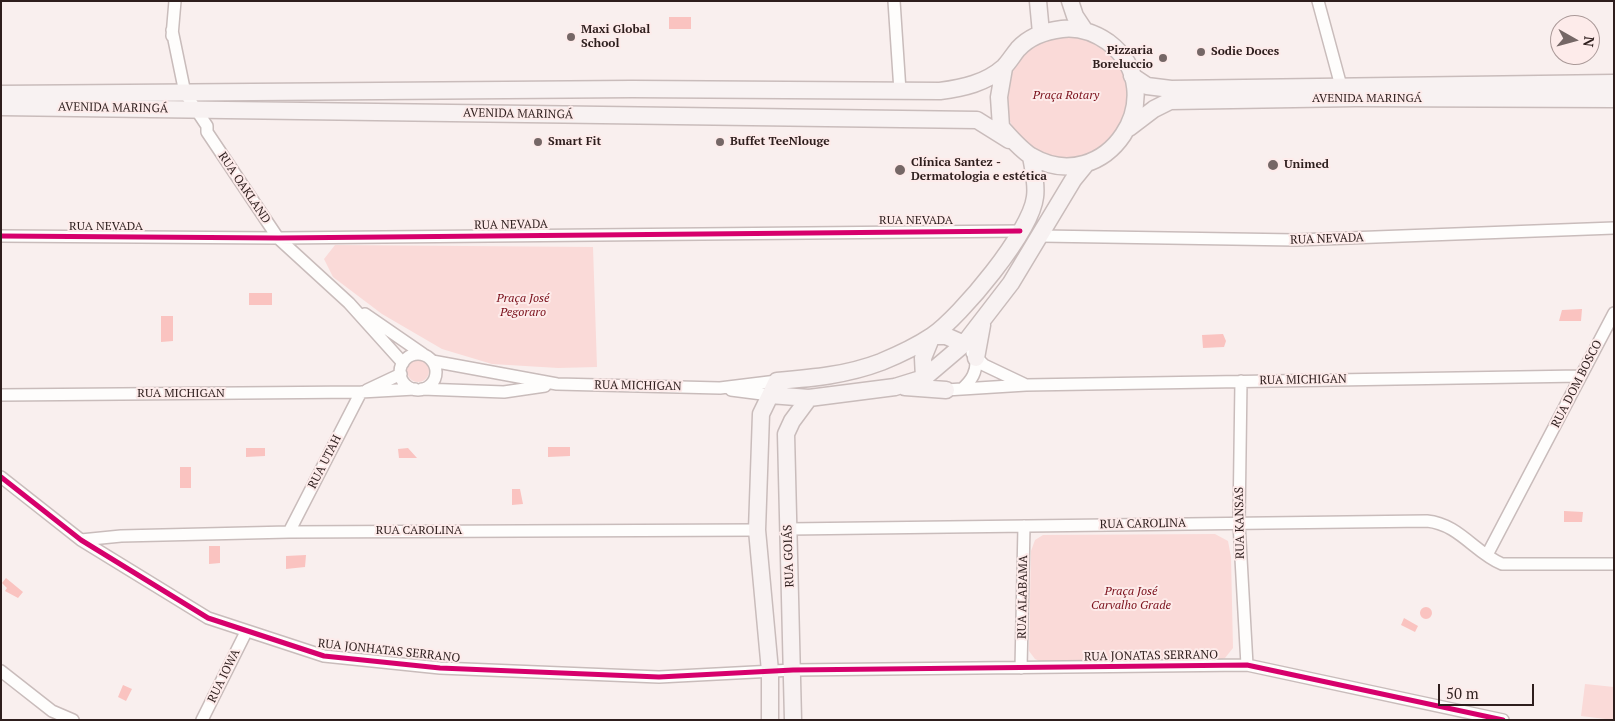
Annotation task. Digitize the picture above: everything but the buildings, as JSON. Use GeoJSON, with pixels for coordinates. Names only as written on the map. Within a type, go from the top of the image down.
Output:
{"type":"FeatureCollection","features":[{"type":"Feature","properties":{"kind":"main road"},"geometry":{"type":"LineString","coordinates":[[1038,1],[1042,33]]}},
{"type":"Feature","properties":{"kind":"main road"},"geometry":{"type":"LineString","coordinates":[[1070,1],[1075,16],[1085,30]]}},
{"type":"Feature","properties":{"kind":"main road"},"geometry":{"type":"LineString","coordinates":[[773,388],[809,398],[895,387],[924,378],[964,344],[1012,283],[1073,180],[1086,164],[1111,150],[1129,128],[1136,102],[1132,76],[1125,60],[1114,47],[1101,37],[1085,30],[1063,28],[1042,33],[1018,49],[1004,68],[999,98],[1001,127],[1028,154],[1048,164],[1067,166],[1086,164]]}},
{"type":"Feature","properties":{"kind":"main road","name":"AVENIDA MARINGÁ"},"geometry":{"type":"LineString","coordinates":[[1,107],[632,88],[900,91],[959,88],[973,85],[1004,68]]}},
{"type":"Feature","properties":{"kind":"main road","name":"AVENIDA MARINGÁ"},"geometry":{"type":"LineString","coordinates":[[1132,76],[1147,86],[1159,89],[1614,83]]}},
{"type":"Feature","properties":{"kind":"main road","name":"AVENIDA MARINGÁ"},"geometry":{"type":"LineString","coordinates":[[1,94],[185,101],[977,120],[1028,154]]}},
{"type":"Feature","properties":{"kind":"main road","name":"AVENIDA MARINGÁ"},"geometry":{"type":"LineString","coordinates":[[1129,128],[1154,109],[1170,101],[1356,98],[1614,99]]}},
{"type":"Feature","properties":{"kind":"main road"},"geometry":{"type":"LineString","coordinates":[[773,388],[832,376],[882,362],[932,336],[957,313],[994,271],[1032,210],[1036,198],[1036,183],[1028,154]]}},
{"type":"Feature","properties":{"kind":"main road"},"geometry":{"type":"LineString","coordinates":[[976,358],[978,337],[984,317]]}},
{"type":"Feature","properties":{"kind":"main road"},"geometry":{"type":"LineString","coordinates":[[932,336],[946,336],[964,344]]}},
{"type":"Feature","properties":{"kind":"main road"},"geometry":{"type":"LineString","coordinates":[[924,378],[923,358],[932,336]]}},
{"type":"Feature","properties":{"kind":"main road"},"geometry":{"type":"LineString","coordinates":[[895,387],[954,390]]}},
{"type":"Feature","properties":{"kind":"main road"},"geometry":{"type":"LineString","coordinates":[[770,720],[770,671],[757,530],[761,414],[773,388]]}},
{"type":"Feature","properties":{"kind":"main road","name":"RUA GOIÁS"},"geometry":{"type":"LineString","coordinates":[[793,720],[786,434],[792,421],[809,398]]}},
{"type":"Feature","properties":{"kind":"street","name":"RUA OAKLAND"},"geometry":{"type":"LineString","coordinates":[[175,1],[172,30],[185,101],[207,126],[207,132],[278,238],[349,303],[427,357]]}},
{"type":"Feature","properties":{"kind":"street"},"geometry":{"type":"LineString","coordinates":[[894,1],[900,91]]}},
{"type":"Feature","properties":{"kind":"street"},"geometry":{"type":"LineString","coordinates":[[1318,1],[1341,86]]}},
{"type":"Feature","properties":{"kind":"street","name":"RUA NEVADA"},"geometry":{"type":"LineString","coordinates":[[1041,236],[1296,240],[1614,228]]}},
{"type":"Feature","properties":{"kind":"street","name":"RUA NEVADA"},"geometry":{"type":"LineString","coordinates":[[1,236],[278,238],[1020,231]]}},
{"type":"Feature","properties":{"kind":"street","name":"RUA OAKLAND"},"geometry":{"type":"LineString","coordinates":[[349,303],[402,368]]}},
{"type":"Feature","properties":{"kind":"street","name":"RUA DOM BOSCO"},"geometry":{"type":"LineString","coordinates":[[1487,555],[1614,312]]}},
{"type":"Feature","properties":{"kind":"street","name":"RUA MICHIGAN"},"geometry":{"type":"LineString","coordinates":[[964,344],[984,365],[1026,385]]}},
{"type":"Feature","properties":{"kind":"street"},"geometry":{"type":"LineString","coordinates":[[411,355],[427,357],[435,366],[435,377],[428,387],[419,389],[406,384],[402,368],[411,355]]}},
{"type":"Feature","properties":{"kind":"street","name":"RUA MICHIGAN"},"geometry":{"type":"LineString","coordinates":[[427,357],[557,384]]}},
{"type":"Feature","properties":{"kind":"street"},"geometry":{"type":"LineString","coordinates":[[924,378],[954,390],[970,382],[975,373],[976,358]]}},
{"type":"Feature","properties":{"kind":"street","name":"RUA MICHIGAN"},"geometry":{"type":"LineString","coordinates":[[361,392],[402,368]]}},
{"type":"Feature","properties":{"kind":"street","name":"RUA MICHIGAN"},"geometry":{"type":"LineString","coordinates":[[954,390],[1026,385],[1580,376]]}},
{"type":"Feature","properties":{"kind":"street","name":"RUA KANSAS"},"geometry":{"type":"LineString","coordinates":[[1241,381],[1239,523],[1247,666]]}},
{"type":"Feature","properties":{"kind":"street","name":"RUA MICHIGAN"},"geometry":{"type":"LineString","coordinates":[[1,395],[361,392],[419,389],[504,392],[557,384],[773,388]]}},
{"type":"Feature","properties":{"kind":"street","name":"RUA MICHIGAN"},"geometry":{"type":"LineString","coordinates":[[720,388],[773,388]]}},
{"type":"Feature","properties":{"kind":"street","name":"RUA UTAH"},"geometry":{"type":"LineString","coordinates":[[289,532],[361,392]]}},
{"type":"Feature","properties":{"kind":"street","name":"RUA JONHATAS SERRANO"},"geometry":{"type":"LineString","coordinates":[[1,477],[81,540],[208,618],[324,656],[440,668],[659,676],[793,670]]}},
{"type":"Feature","properties":{"kind":"street","name":"RUA CAROLINA"},"geometry":{"type":"LineString","coordinates":[[789,530],[1436,522],[1458,533],[1493,561],[1511,566],[1614,564]]}},
{"type":"Feature","properties":{"kind":"street","name":"RUA ALABAMA"},"geometry":{"type":"LineString","coordinates":[[1021,668],[1024,526]]}},
{"type":"Feature","properties":{"kind":"street","name":"RUA CAROLINA"},"geometry":{"type":"LineString","coordinates":[[81,540],[120,536],[289,532],[757,530]]}},
{"type":"Feature","properties":{"kind":"street","name":"RUA IOWA"},"geometry":{"type":"LineString","coordinates":[[202,720],[246,632]]}},
{"type":"Feature","properties":{"kind":"street","name":"RUA JONATAS SERRANO"},"geometry":{"type":"LineString","coordinates":[[793,670],[1247,666],[1503,720]]}},
{"type":"Feature","properties":{"kind":"street"},"geometry":{"type":"LineString","coordinates":[[1,671],[55,715],[73,720]]}},
{"type":"Feature","properties":{"kind":"green space","name":"Praça Rotary"},"geometry":{"type":"Polygon","coordinates":[[[1067,35],[1091,40],[1111,53],[1124,73],[1129,97],[1124,121],[1111,141],[1091,154],[1067,159],[1043,154],[1023,141],[1010,121],[1005,97],[1010,73],[1023,53],[1043,40],[1067,35]]]}},
{"type":"Feature","properties":{"kind":"green space","name":"Praça José Pegoraro"},"geometry":{"type":"Polygon","coordinates":[[[335,245],[593,247],[597,367],[558,368],[492,364],[442,349],[382,314],[333,277],[324,259],[335,245]]]}},
{"type":"Feature","properties":{"kind":"green space"},"geometry":{"type":"Polygon","coordinates":[[[418,360],[426,363],[429,371],[426,379],[418,382],[410,379],[407,371],[410,363],[418,360]]]}},
{"type":"Feature","properties":{"kind":"green space","name":"Praça José Carvalho Grade"},"geometry":{"type":"Polygon","coordinates":[[[1215,534],[1228,541],[1231,557],[1233,648],[1225,658],[1216,662],[1046,664],[1035,659],[1029,651],[1031,551],[1035,540],[1043,535],[1215,534]]]}},
{"type":"Feature","properties":{"kind":"green space"},"geometry":{"type":"Polygon","coordinates":[[[1585,684],[1614,687],[1614,720],[1581,716],[1585,684]]]}},
{"type":"Feature","properties":{"kind":"shaded area"},"geometry":{"type":"Polygon","coordinates":[[[669,17],[691,17],[691,29],[669,29],[669,17]]]}},
{"type":"Feature","properties":{"kind":"shaded area"},"geometry":{"type":"Polygon","coordinates":[[[249,293],[272,293],[272,305],[249,305],[249,293]]]}},
{"type":"Feature","properties":{"kind":"shaded area"},"geometry":{"type":"Polygon","coordinates":[[[1582,309],[1581,321],[1559,321],[1562,310],[1582,309]]]}},
{"type":"Feature","properties":{"kind":"shaded area"},"geometry":{"type":"Polygon","coordinates":[[[161,316],[173,316],[173,341],[161,342],[161,316]]]}},
{"type":"Feature","properties":{"kind":"shaded area"},"geometry":{"type":"Polygon","coordinates":[[[1223,334],[1226,341],[1224,347],[1203,348],[1202,335],[1223,334]]]}},
{"type":"Feature","properties":{"kind":"shaded area"},"geometry":{"type":"Polygon","coordinates":[[[548,447],[570,447],[570,456],[548,457],[548,447]]]}},
{"type":"Feature","properties":{"kind":"shaded area"},"geometry":{"type":"Polygon","coordinates":[[[246,448],[265,448],[265,456],[246,457],[246,448]]]}},
{"type":"Feature","properties":{"kind":"shaded area"},"geometry":{"type":"Polygon","coordinates":[[[408,448],[417,458],[399,458],[398,449],[408,448]]]}},
{"type":"Feature","properties":{"kind":"shaded area"},"geometry":{"type":"Polygon","coordinates":[[[180,467],[191,467],[191,488],[180,488],[180,467]]]}},
{"type":"Feature","properties":{"kind":"shaded area"},"geometry":{"type":"Polygon","coordinates":[[[512,489],[520,489],[523,504],[512,505],[512,489]]]}},
{"type":"Feature","properties":{"kind":"shaded area"},"geometry":{"type":"Polygon","coordinates":[[[1564,511],[1583,512],[1582,522],[1564,522],[1564,511]]]}},
{"type":"Feature","properties":{"kind":"shaded area"},"geometry":{"type":"Polygon","coordinates":[[[209,546],[220,546],[220,563],[209,564],[209,546]]]}},
{"type":"Feature","properties":{"kind":"shaded area"},"geometry":{"type":"Polygon","coordinates":[[[306,555],[305,567],[286,569],[286,556],[306,555]]]}},
{"type":"Feature","properties":{"kind":"shaded area"},"geometry":{"type":"Polygon","coordinates":[[[6,578],[23,592],[18,598],[5,591],[7,588],[2,583],[6,578]]]}},
{"type":"Feature","properties":{"kind":"shaded area"},"geometry":{"type":"Polygon","coordinates":[[[1426,607],[1432,613],[1426,619],[1420,613],[1426,607]]]}},
{"type":"Feature","properties":{"kind":"shaded area"},"geometry":{"type":"Polygon","coordinates":[[[1404,618],[1418,626],[1415,632],[1401,625],[1404,618]]]}},
{"type":"Feature","properties":{"kind":"shaded area"},"geometry":{"type":"Polygon","coordinates":[[[123,685],[132,689],[126,701],[118,697],[123,685]]]}},
{"type":"Feature","properties":{"kind":"cycle path"},"geometry":{"type":"LineString","coordinates":[[1,236],[278,238],[1020,231]]}},
{"type":"Feature","properties":{"kind":"cycle path"},"geometry":{"type":"LineString","coordinates":[[1,477],[81,540],[208,618],[324,656],[440,668],[659,677],[793,670],[1247,665],[1503,720]]}},
{"type":"Feature","properties":{"kind":"place","name":"Maxi Global School"},"geometry":{"type":"Point","coordinates":[571,37]}},
{"type":"Feature","properties":{"kind":"place","name":"Sodie Doces"},"geometry":{"type":"Point","coordinates":[1201,52]}},
{"type":"Feature","properties":{"kind":"place","name":"Pizzaria Boreluccio"},"geometry":{"type":"Point","coordinates":[1163,58]}},
{"type":"Feature","properties":{"kind":"place","name":"Smart Fit"},"geometry":{"type":"Point","coordinates":[538,142]}},
{"type":"Feature","properties":{"kind":"place","name":"Buffet TeeNlouge"},"geometry":{"type":"Point","coordinates":[720,142]}},
{"type":"Feature","properties":{"kind":"place","name":"Unimed"},"geometry":{"type":"Point","coordinates":[1273,165]}},
{"type":"Feature","properties":{"kind":"place","name":"Clínica Santez - Dermatologia e estética"},"geometry":{"type":"Point","coordinates":[900,170]}}]}
